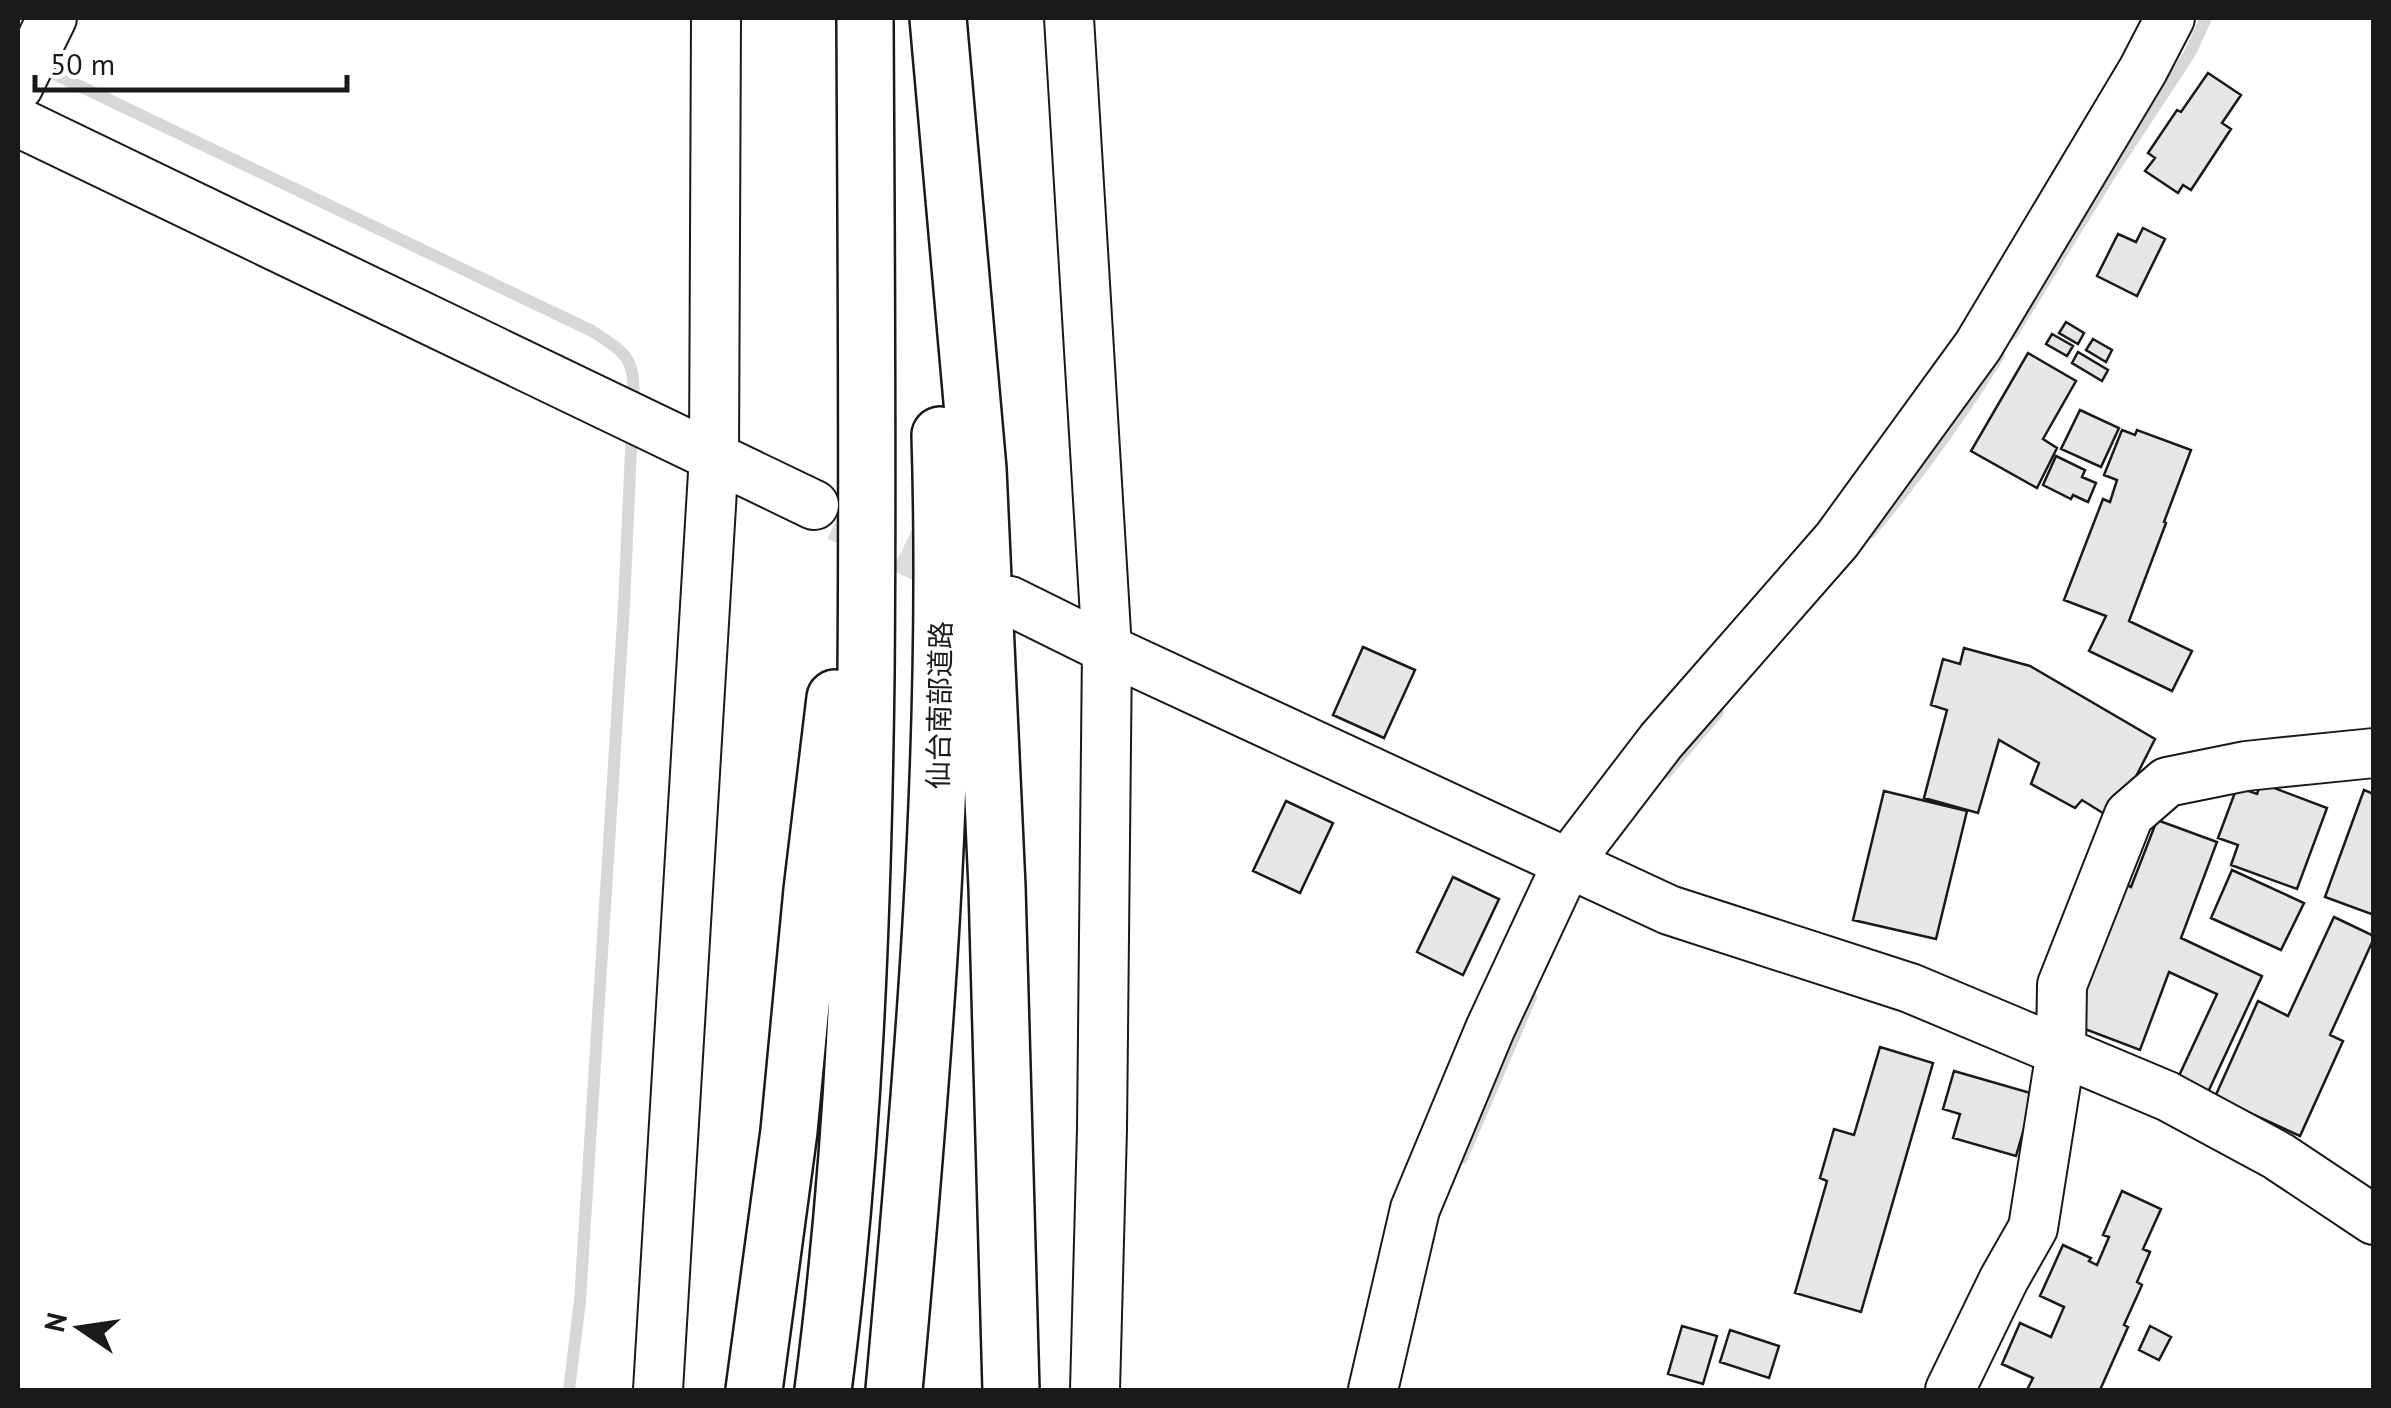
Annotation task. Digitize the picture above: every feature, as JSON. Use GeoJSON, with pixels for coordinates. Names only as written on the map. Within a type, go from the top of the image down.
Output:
{"type":"FeatureCollection","features":[{"type":"Feature","properties":{"kind":"highway"},"geometry":{"type":"LineString","coordinates":[[823,1390],[853,1088],[863,872],[868,439],[865,18]]}},
{"type":"Feature","properties":{"kind":"highway"},"geometry":{"type":"LineString","coordinates":[[935,18],[978,469],[996,887],[1011,1390]]}},
{"type":"Feature","properties":{"kind":"highway","name":"仙台南部道路"},"geometry":{"type":"LineString","coordinates":[[894,1390],[917,1147],[934,899],[941,666],[935,18]]}},
{"type":"Feature","properties":{"kind":"highway"},"geometry":{"type":"LineString","coordinates":[[754,1390],[789,1131],[812,890],[868,439]]}},
{"type":"Feature","properties":{"kind":"street"},"geometry":{"type":"LineString","coordinates":[[658,1390],[714,456],[716,18]]}},
{"type":"Feature","properties":{"kind":"street"},"geometry":{"type":"LineString","coordinates":[[1069,18],[1107,649],[1095,1390]]}},
{"type":"Feature","properties":{"kind":"street"},"geometry":{"type":"LineString","coordinates":[[1373,1390],[1414,1208],[1567,864],[1662,741],[1837,540],[1978,346],[2170,18]]}},
{"type":"Feature","properties":{"kind":"street"},"geometry":{"type":"LineString","coordinates":[[18,122],[814,505]]}},
{"type":"Feature","properties":{"kind":"street"},"geometry":{"type":"LineString","coordinates":[[1010,601],[1669,910],[1910,988],[2167,1096],[2278,1156],[2374,1220]]}},
{"type":"Feature","properties":{"kind":"street"},"geometry":{"type":"LineString","coordinates":[[1950,1390],[2033,1228],[2062,1051],[2062,985],[2129,815],[2167,782],[2246,766],[2374,753]]}},
{"type":"Feature","properties":{"kind":"building"},"geometry":{"type":"Polygon","coordinates":[[[2208,73],[2241,95],[2222,123],[2231,129],[2191,190],[2183,185],[2178,193],[2145,171],[2155,158],[2148,153],[2208,73]]]}},
{"type":"Feature","properties":{"kind":"building"},"geometry":{"type":"Polygon","coordinates":[[[2143,228],[2165,239],[2137,296],[2097,276],[2118,234],[2136,242],[2143,228]]]}},
{"type":"Feature","properties":{"kind":"building"},"geometry":{"type":"Polygon","coordinates":[[[2066,322],[2084,333],[2078,344],[2059,333],[2066,322]]]}},
{"type":"Feature","properties":{"kind":"building"},"geometry":{"type":"Polygon","coordinates":[[[2052,334],[2073,346],[2067,356],[2046,344],[2052,334]]]}},
{"type":"Feature","properties":{"kind":"building"},"geometry":{"type":"Polygon","coordinates":[[[2093,339],[2112,350],[2106,362],[2086,350],[2093,339]]]}},
{"type":"Feature","properties":{"kind":"building"},"geometry":{"type":"Polygon","coordinates":[[[2078,352],[2108,370],[2102,381],[2072,363],[2078,352]]]}},
{"type":"Feature","properties":{"kind":"building"},"geometry":{"type":"Polygon","coordinates":[[[2028,353],[2076,381],[2043,439],[2057,448],[2037,488],[1971,451],[2028,353]]]}},
{"type":"Feature","properties":{"kind":"building"},"geometry":{"type":"Polygon","coordinates":[[[2080,410],[2119,428],[2101,467],[2061,449],[2080,410]]]}},
{"type":"Feature","properties":{"kind":"building"},"geometry":{"type":"Polygon","coordinates":[[[2122,430],[2135,435],[2137,430],[2191,450],[2129,621],[2192,651],[2172,691],[2089,651],[2106,616],[2064,600],[2103,499],[2110,502],[2117,480],[2104,475],[2122,430]]]}},
{"type":"Feature","properties":{"kind":"building"},"geometry":{"type":"Polygon","coordinates":[[[2056,456],[2085,470],[2082,477],[2096,483],[2088,502],[2073,495],[2071,499],[2043,485],[2056,456]]]}},
{"type":"Feature","properties":{"kind":"building"},"geometry":{"type":"Polygon","coordinates":[[[1363,647],[1415,670],[1384,738],[1333,715],[1363,647]]]}},
{"type":"Feature","properties":{"kind":"building"},"geometry":{"type":"Polygon","coordinates":[[[1964,648],[2030,666],[2155,739],[2114,820],[2082,800],[2075,808],[2031,784],[2039,763],[1999,740],[1978,813],[1924,798],[1947,710],[1931,705],[1943,659],[1960,664],[1964,648]]]}},
{"type":"Feature","properties":{"kind":"building"},"geometry":{"type":"Polygon","coordinates":[[[2261,783],[2327,808],[2297,889],[2231,865],[2238,845],[2218,838],[2237,787],[2257,794],[2261,783]]]}},
{"type":"Feature","properties":{"kind":"building"},"geometry":{"type":"Polygon","coordinates":[[[2364,790],[2374,794],[2374,915],[2325,897],[2364,790]]]}},
{"type":"Feature","properties":{"kind":"building"},"geometry":{"type":"Polygon","coordinates":[[[1884,791],[1967,811],[1936,939],[1853,920],[1884,791]]]}},
{"type":"Feature","properties":{"kind":"building"},"geometry":{"type":"Polygon","coordinates":[[[1286,801],[1333,823],[1300,893],[1253,871],[1286,801]]]}},
{"type":"Feature","properties":{"kind":"building"},"geometry":{"type":"Polygon","coordinates":[[[2157,820],[2217,842],[2181,938],[2262,976],[2208,1092],[2178,1078],[2217,994],[2169,972],[2140,1050],[2069,1023],[2122,883],[2131,887],[2157,820]]]}},
{"type":"Feature","properties":{"kind":"building"},"geometry":{"type":"Polygon","coordinates":[[[2232,870],[2304,903],[2281,950],[2211,918],[2232,870]]]}},
{"type":"Feature","properties":{"kind":"building"},"geometry":{"type":"Polygon","coordinates":[[[1453,877],[1499,899],[1463,975],[1417,952],[1453,877]]]}},
{"type":"Feature","properties":{"kind":"building"},"geometry":{"type":"Polygon","coordinates":[[[2334,917],[2374,938],[2330,1035],[2343,1041],[2300,1136],[2215,1097],[2258,1001],[2288,1016],[2334,917]]]}},
{"type":"Feature","properties":{"kind":"building"},"geometry":{"type":"Polygon","coordinates":[[[1880,1047],[1933,1063],[1861,1312],[1795,1293],[1827,1181],[1820,1178],[1834,1129],[1854,1135],[1880,1047]]]}},
{"type":"Feature","properties":{"kind":"building"},"geometry":{"type":"Polygon","coordinates":[[[1954,1071],[2034,1094],[2016,1156],[1953,1138],[1960,1114],[1943,1109],[1954,1071]]]}},
{"type":"Feature","properties":{"kind":"building"},"geometry":{"type":"Polygon","coordinates":[[[2122,1191],[2161,1209],[2143,1249],[2150,1252],[2137,1282],[2142,1285],[2124,1325],[2128,1327],[2100,1390],[2027,1390],[2033,1378],[2002,1364],[2020,1323],[2051,1337],[2064,1307],[2040,1296],[2063,1245],[2097,1265],[2109,1237],[2103,1235],[2122,1191]]]}},
{"type":"Feature","properties":{"kind":"building"},"geometry":{"type":"Polygon","coordinates":[[[1682,1326],[1717,1336],[1703,1384],[1668,1374],[1682,1326]]]}},
{"type":"Feature","properties":{"kind":"building"},"geometry":{"type":"Polygon","coordinates":[[[2150,1326],[2171,1337],[2159,1360],[2139,1350],[2150,1326]]]}},
{"type":"Feature","properties":{"kind":"building"},"geometry":{"type":"Polygon","coordinates":[[[1730,1330],[1779,1346],[1769,1378],[1720,1362],[1730,1330]]]}},
{"type":"Feature","properties":{"kind":"waterway"},"geometry":{"type":"LineString","coordinates":[[2012,334],[2190,53],[2206,18]]}},
{"type":"Feature","properties":{"kind":"waterway"},"geometry":{"type":"LineString","coordinates":[[38,66],[592,331],[628,361],[633,379],[633,407]]}},
{"type":"Feature","properties":{"kind":"waterway"},"geometry":{"type":"LineString","coordinates":[[1870,533],[1938,447],[1999,355]]}},
{"type":"Feature","properties":{"kind":"waterway"},"geometry":{"type":"LineString","coordinates":[[569,1390],[580,1301],[632,427]]}},
{"type":"Feature","properties":{"kind":"waterway"},"geometry":{"type":"LineString","coordinates":[[1666,773],[1718,712]]}},
{"type":"Feature","properties":{"kind":"waterway"},"geometry":{"type":"LineString","coordinates":[[1462,1158],[1531,997]]}},
{"type":"Feature","properties":{"kind":"tunnel"},"geometry":{"type":"LineString","coordinates":[[838,517],[971,582]]}}]}
